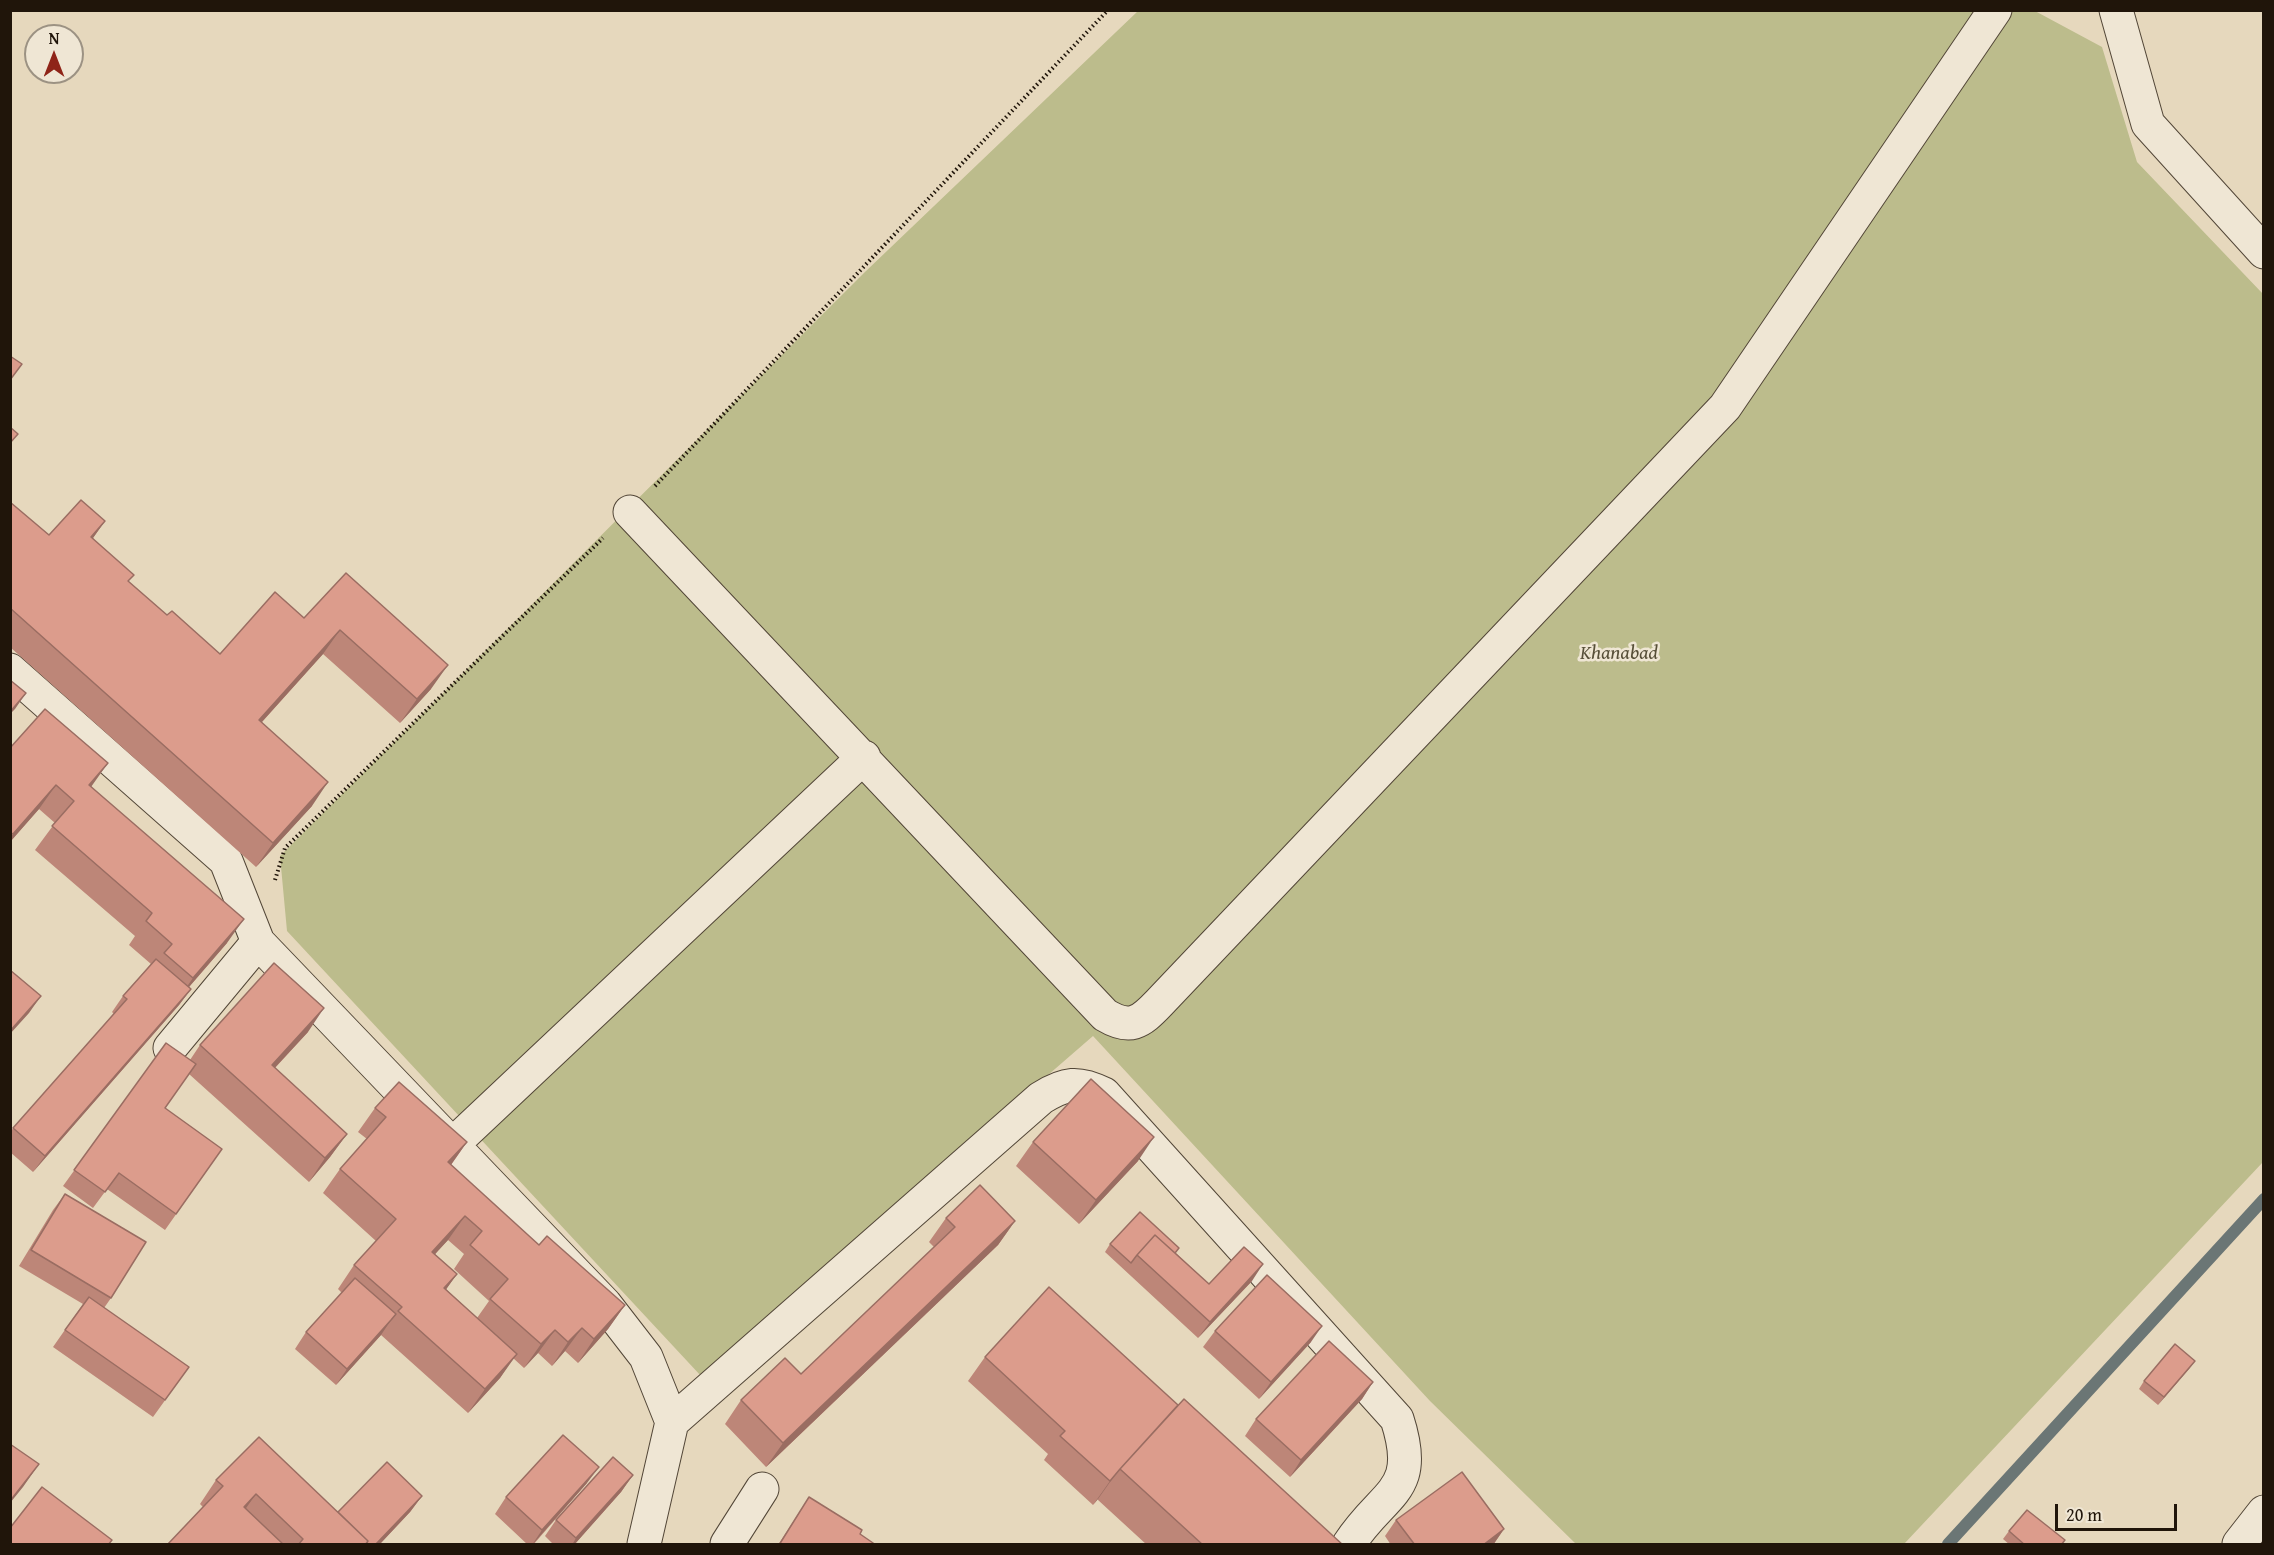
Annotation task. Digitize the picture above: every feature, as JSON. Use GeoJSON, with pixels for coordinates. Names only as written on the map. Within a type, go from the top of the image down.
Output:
{"type":"FeatureCollection","features":[{"type":"Feature","properties":{"kind":"street"},"geometry":{"type":"LineString","coordinates":[[630,512],[864,757],[1105,1015],[1126,1025],[1148,1015],[1725,407],[1995,10]]}},
{"type":"Feature","properties":{"kind":"street"},"geometry":{"type":"LineString","coordinates":[[2116,10],[2148,124],[2264,252]]}},
{"type":"Feature","properties":{"kind":"street"},"geometry":{"type":"LineString","coordinates":[[10,670],[226,861],[258,942],[605,1304],[646,1358],[672,1422],[644,1545]]}},
{"type":"Feature","properties":{"kind":"street"},"geometry":{"type":"LineString","coordinates":[[452,1145],[864,757]]}},
{"type":"Feature","properties":{"kind":"street"},"geometry":{"type":"LineString","coordinates":[[170,1048],[258,942]]}},
{"type":"Feature","properties":{"kind":"street"},"geometry":{"type":"LineString","coordinates":[[672,1422],[1041,1098],[1058,1087],[1085,1085],[1104,1094],[1396,1419],[1405,1445],[1407,1462],[1403,1479],[1362,1525],[1349,1545]]}},
{"type":"Feature","properties":{"kind":"street"},"geometry":{"type":"LineString","coordinates":[[727,1545],[762,1489]]}},
{"type":"Feature","properties":{"kind":"street"},"geometry":{"type":"LineString","coordinates":[[2239,1545],[2264,1512]]}},
{"type":"Feature","properties":{"kind":"path"},"geometry":{"type":"LineString","coordinates":[[275,889],[274,879],[285,848],[630,512],[1107,10]]}},
{"type":"Feature","properties":{"kind":"green space","name":"Khanabad"},"geometry":{"type":"Polygon","coordinates":[[[1138,11],[2035,11],[2102,47],[2137,162],[2263,294],[2263,1162],[1904,1544],[1576,1544],[1430,1401],[1093,1036],[701,1376],[287,931],[280,856],[866,271],[1138,11]]]}},
{"type":"Feature","properties":{"kind":"building"},"geometry":{"type":"Polygon","coordinates":[[[10,356],[22,364],[10,380],[10,356]]]}},
{"type":"Feature","properties":{"kind":"building"},"geometry":{"type":"Polygon","coordinates":[[[10,427],[18,434],[10,443],[10,427]]]}},
{"type":"Feature","properties":{"kind":"building"},"geometry":{"type":"Polygon","coordinates":[[[81,500],[105,521],[91,537],[134,575],[128,581],[167,615],[172,611],[220,654],[275,592],[304,618],[346,573],[448,665],[417,699],[340,630],[259,720],[328,782],[273,843],[10,608],[10,502],[49,535],[81,500]]]}},
{"type":"Feature","properties":{"kind":"building"},"geometry":{"type":"Polygon","coordinates":[[[10,680],[26,693],[10,712],[10,680]]]}},
{"type":"Feature","properties":{"kind":"building"},"geometry":{"type":"Polygon","coordinates":[[[45,709],[108,763],[89,785],[244,919],[193,978],[164,953],[172,944],[146,921],[152,913],[52,826],[74,801],[56,785],[13,834],[10,832],[10,748],[45,709]]]}},
{"type":"Feature","properties":{"kind":"building"},"geometry":{"type":"Polygon","coordinates":[[[156,959],[191,989],[45,1156],[13,1128],[127,999],[123,996],[156,959]]]}},
{"type":"Feature","properties":{"kind":"building"},"geometry":{"type":"Polygon","coordinates":[[[274,963],[324,1008],[272,1065],[347,1134],[325,1158],[200,1045],[274,963]]]}},
{"type":"Feature","properties":{"kind":"building"},"geometry":{"type":"Polygon","coordinates":[[[10,970],[41,996],[10,1031],[10,970]]]}},
{"type":"Feature","properties":{"kind":"building"},"geometry":{"type":"Polygon","coordinates":[[[166,1043],[196,1064],[165,1108],[222,1149],[176,1214],[119,1173],[105,1192],[74,1170],[166,1043]]]}},
{"type":"Feature","properties":{"kind":"building"},"geometry":{"type":"Polygon","coordinates":[[[1091,1079],[1154,1137],[1096,1200],[1033,1142],[1091,1079]]]}},
{"type":"Feature","properties":{"kind":"building"},"geometry":{"type":"Polygon","coordinates":[[[399,1082],[467,1142],[448,1162],[539,1245],[547,1236],[625,1305],[594,1339],[582,1328],[568,1342],[555,1330],[541,1344],[490,1299],[508,1279],[470,1245],[482,1231],[465,1216],[432,1252],[457,1274],[444,1288],[517,1354],[485,1389],[398,1311],[402,1307],[354,1265],[396,1219],[340,1169],[386,1117],[375,1108],[399,1082]]]}},
{"type":"Feature","properties":{"kind":"building"},"geometry":{"type":"Polygon","coordinates":[[[980,1185],[1015,1221],[783,1443],[741,1400],[785,1358],[801,1374],[955,1227],[946,1218],[980,1185]]]}},
{"type":"Feature","properties":{"kind":"building"},"geometry":{"type":"Polygon","coordinates":[[[65,1194],[146,1242],[111,1298],[31,1250],[65,1194]]]}},
{"type":"Feature","properties":{"kind":"building"},"geometry":{"type":"Polygon","coordinates":[[[1140,1212],[1179,1248],[1175,1253],[1155,1235],[1131,1263],[1110,1244],[1140,1212]]]}},
{"type":"Feature","properties":{"kind":"building"},"geometry":{"type":"Polygon","coordinates":[[[1155,1235],[1209,1284],[1244,1247],[1263,1264],[1210,1322],[1137,1255],[1155,1235]]]}},
{"type":"Feature","properties":{"kind":"building"},"geometry":{"type":"Polygon","coordinates":[[[1267,1275],[1322,1326],[1271,1382],[1215,1331],[1267,1275]]]}},
{"type":"Feature","properties":{"kind":"building"},"geometry":{"type":"Polygon","coordinates":[[[355,1278],[396,1314],[347,1369],[306,1332],[355,1278]]]}},
{"type":"Feature","properties":{"kind":"building"},"geometry":{"type":"Polygon","coordinates":[[[1049,1287],[1178,1405],[1110,1481],[1060,1436],[1065,1431],[985,1357],[1049,1287]]]}},
{"type":"Feature","properties":{"kind":"building"},"geometry":{"type":"Polygon","coordinates":[[[89,1297],[189,1367],[165,1400],[65,1330],[89,1297]]]}},
{"type":"Feature","properties":{"kind":"building"},"geometry":{"type":"Polygon","coordinates":[[[1329,1341],[1373,1382],[1301,1460],[1256,1419],[1329,1341]]]}},
{"type":"Feature","properties":{"kind":"building"},"geometry":{"type":"Polygon","coordinates":[[[2175,1344],[2195,1361],[2164,1397],[2144,1381],[2175,1344]]]}},
{"type":"Feature","properties":{"kind":"building"},"geometry":{"type":"Polygon","coordinates":[[[1184,1399],[1343,1545],[1203,1545],[1120,1469],[1184,1399]]]}},
{"type":"Feature","properties":{"kind":"building"},"geometry":{"type":"Polygon","coordinates":[[[563,1435],[599,1467],[542,1530],[506,1497],[563,1435]]]}},
{"type":"Feature","properties":{"kind":"building"},"geometry":{"type":"Polygon","coordinates":[[[259,1437],[368,1541],[365,1545],[298,1545],[303,1539],[256,1494],[244,1507],[284,1545],[167,1545],[223,1486],[216,1480],[259,1437]]]}},
{"type":"Feature","properties":{"kind":"building"},"geometry":{"type":"Polygon","coordinates":[[[10,1444],[39,1464],[10,1501],[10,1444]]]}},
{"type":"Feature","properties":{"kind":"building"},"geometry":{"type":"Polygon","coordinates":[[[613,1457],[633,1475],[576,1538],[556,1520],[613,1457]]]}},
{"type":"Feature","properties":{"kind":"building"},"geometry":{"type":"Polygon","coordinates":[[[387,1462],[422,1496],[375,1545],[366,1545],[368,1541],[338,1512],[387,1462]]]}},
{"type":"Feature","properties":{"kind":"building"},"geometry":{"type":"Polygon","coordinates":[[[1462,1472],[1504,1529],[1483,1545],[1415,1545],[1396,1520],[1462,1472]]]}},
{"type":"Feature","properties":{"kind":"building"},"geometry":{"type":"Polygon","coordinates":[[[42,1487],[112,1540],[108,1545],[10,1545],[10,1528],[42,1487]]]}},
{"type":"Feature","properties":{"kind":"building"},"geometry":{"type":"Polygon","coordinates":[[[809,1497],[862,1530],[860,1534],[876,1545],[779,1545],[809,1497]]]}},
{"type":"Feature","properties":{"kind":"building"},"geometry":{"type":"Polygon","coordinates":[[[2027,1510],[2065,1540],[2061,1545],[2025,1545],[2009,1531],[2027,1510]]]}},
{"type":"Feature","properties":{"kind":"waterway"},"geometry":{"type":"LineString","coordinates":[[1948,1544],[2264,1199]]}}]}
